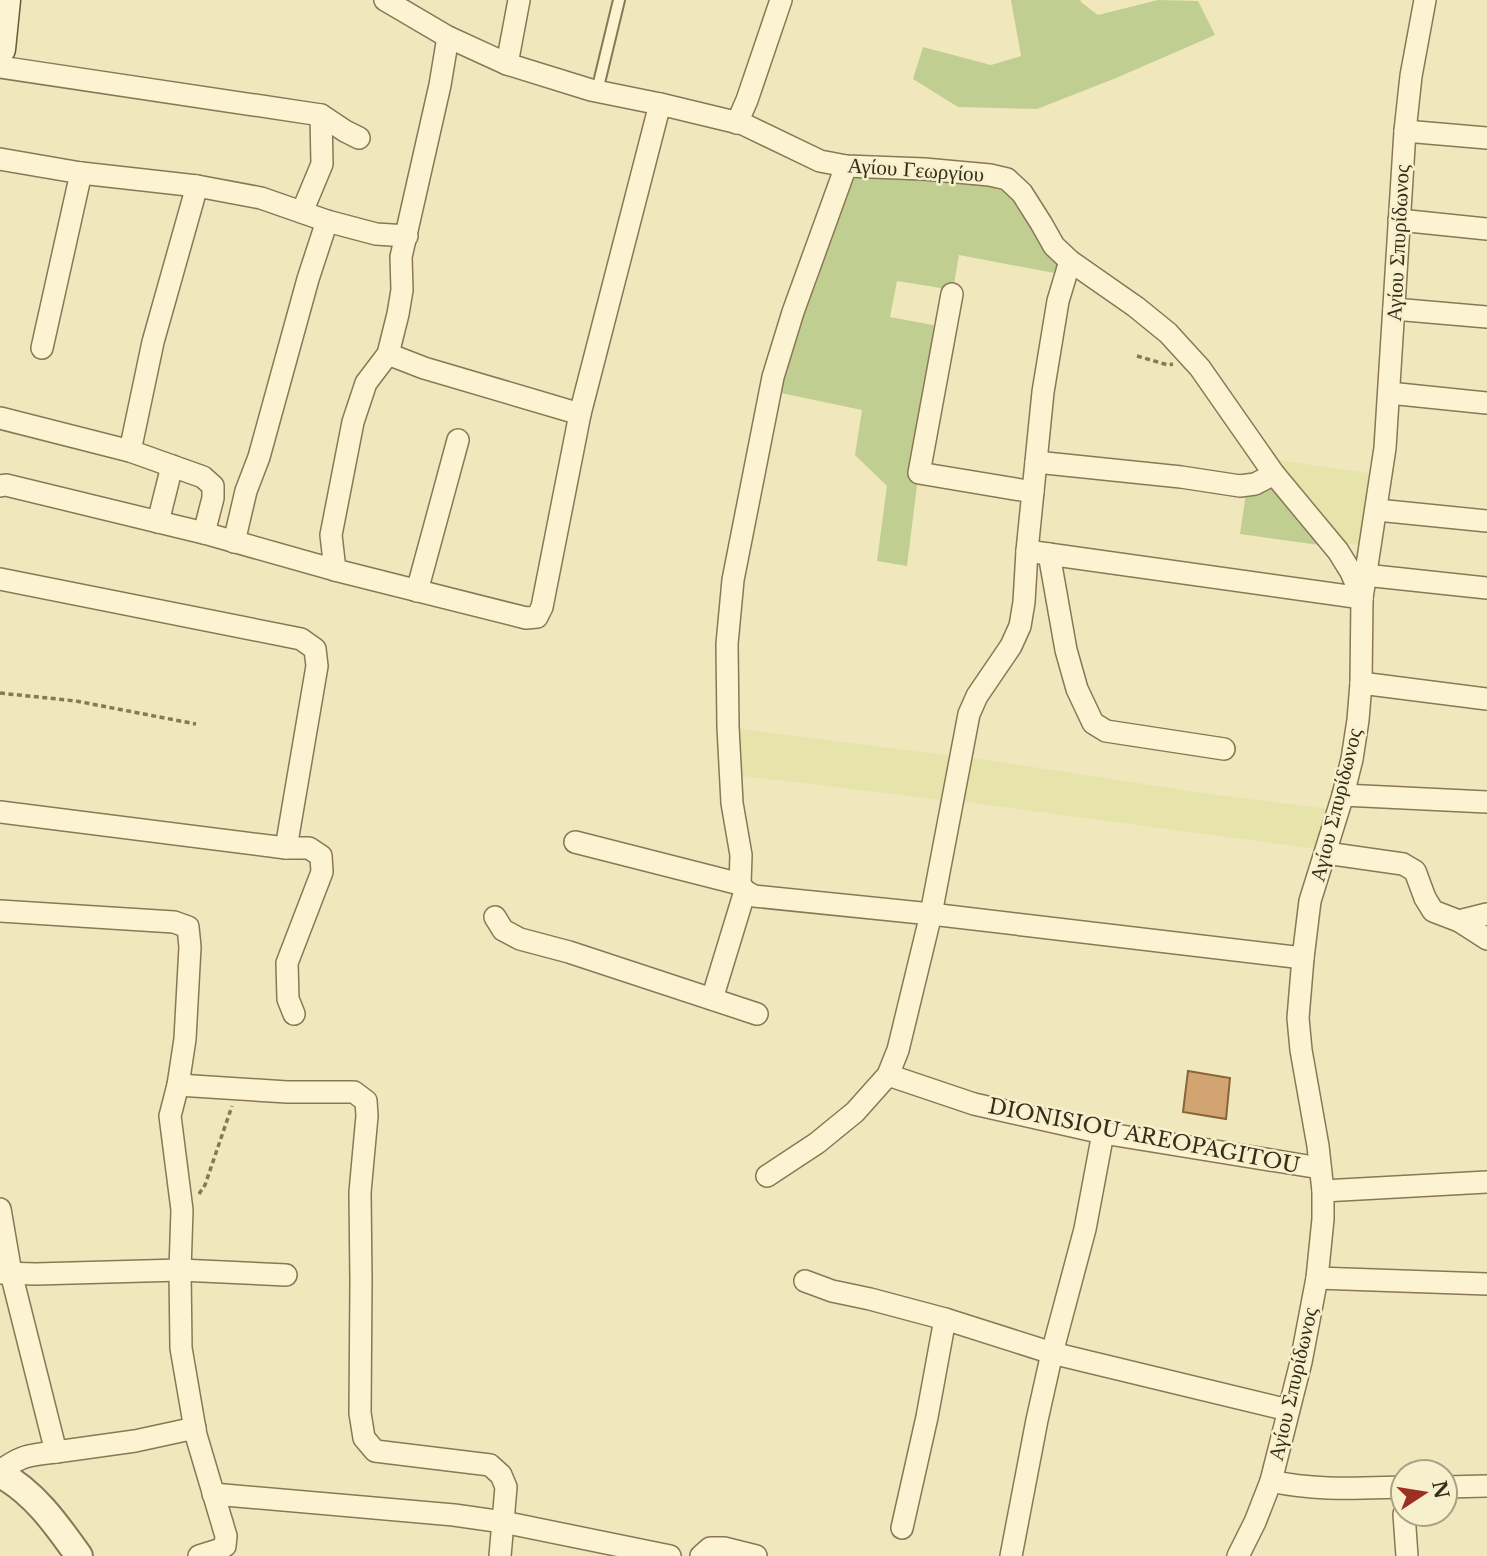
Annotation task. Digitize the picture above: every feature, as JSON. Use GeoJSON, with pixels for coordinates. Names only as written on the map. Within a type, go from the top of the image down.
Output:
{"type":"FeatureCollection","features":[{"type":"Feature","properties":{"kind":"main road"},"geometry":{"type":"LineString","coordinates":[[0,50],[5,0]]}},
{"type":"Feature","properties":{"kind":"street","name":"Αγίου Γεωργίου"},"geometry":{"type":"LineString","coordinates":[[385,0],[448,37],[507,64],[597,91],[743,124],[820,161],[846,166],[924,169],[1007,178],[1022,193],[1054,246],[1070,261],[1168,333],[1196,364],[1274,474],[1338,551],[1362,598]]}},
{"type":"Feature","properties":{"kind":"street"},"geometry":{"type":"LineString","coordinates":[[507,64],[519,0]]}},
{"type":"Feature","properties":{"kind":"street"},"geometry":{"type":"LineString","coordinates":[[737,123],[781,0]]}},
{"type":"Feature","properties":{"kind":"street","name":"Αγίου Σπυρίδωνος"},"geometry":{"type":"LineString","coordinates":[[1238,1556],[1271,1481],[1301,1362],[1317,1278],[1323,1191],[1298,1018],[1303,958],[1310,901],[1343,795],[1358,720],[1362,598],[1385,448],[1405,131],[1411,76],[1425,0]]}},
{"type":"Feature","properties":{"kind":"street"},"geometry":{"type":"LineString","coordinates":[[335,570],[331,535],[353,422],[366,383],[388,354],[398,314],[402,290],[401,257],[440,85],[448,37]]}},
{"type":"Feature","properties":{"kind":"street"},"geometry":{"type":"LineString","coordinates":[[0,67],[321,115],[359,138]]}},
{"type":"Feature","properties":{"kind":"street"},"geometry":{"type":"LineString","coordinates":[[0,486],[6,485],[204,533],[335,570],[526,618],[537,617],[542,607],[580,414],[660,104]]}},
{"type":"Feature","properties":{"kind":"street"},"geometry":{"type":"LineString","coordinates":[[302,212],[322,164],[321,115]]}},
{"type":"Feature","properties":{"kind":"street"},"geometry":{"type":"LineString","coordinates":[[1405,131],[1487,138]]}},
{"type":"Feature","properties":{"kind":"street"},"geometry":{"type":"LineString","coordinates":[[0,159],[81,173],[197,186],[261,198],[376,234],[407,236]]}},
{"type":"Feature","properties":{"kind":"street"},"geometry":{"type":"LineString","coordinates":[[712,999],[742,888],[741,855],[732,803],[728,727],[727,644],[733,580],[772,377],[846,166]]}},
{"type":"Feature","properties":{"kind":"street"},"geometry":{"type":"LineString","coordinates":[[42,348],[81,173]]}},
{"type":"Feature","properties":{"kind":"street"},"geometry":{"type":"LineString","coordinates":[[130,451],[153,342],[197,186]]}},
{"type":"Feature","properties":{"kind":"street"},"geometry":{"type":"LineString","coordinates":[[234,542],[246,491],[260,457],[308,279],[327,220]]}},
{"type":"Feature","properties":{"kind":"street"},"geometry":{"type":"LineString","coordinates":[[1399,220],[1487,229]]}},
{"type":"Feature","properties":{"kind":"street"},"geometry":{"type":"LineString","coordinates":[[767,1176],[817,1143],[855,1112],[888,1075],[898,1050],[931,914],[969,714],[977,696],[1011,646],[1020,626],[1043,392],[1058,301],[1070,261]]}},
{"type":"Feature","properties":{"kind":"street"},"geometry":{"type":"LineString","coordinates":[[952,294],[919,473],[1033,492]]}},
{"type":"Feature","properties":{"kind":"street"},"geometry":{"type":"LineString","coordinates":[[1394,309],[1487,317]]}},
{"type":"Feature","properties":{"kind":"street"},"geometry":{"type":"LineString","coordinates":[[388,354],[424,368],[580,414]]}},
{"type":"Feature","properties":{"kind":"street"},"geometry":{"type":"LineString","coordinates":[[1389,393],[1487,403]]}},
{"type":"Feature","properties":{"kind":"street"},"geometry":{"type":"LineString","coordinates":[[0,418],[130,451],[203,477],[214,486],[204,533]]}},
{"type":"Feature","properties":{"kind":"street"},"geometry":{"type":"LineString","coordinates":[[417,591],[458,440]]}},
{"type":"Feature","properties":{"kind":"street"},"geometry":{"type":"LineString","coordinates":[[1036,462],[1240,486],[1255,484],[1274,474]]}},
{"type":"Feature","properties":{"kind":"street"},"geometry":{"type":"LineString","coordinates":[[158,522],[172,466]]}},
{"type":"Feature","properties":{"kind":"street"},"geometry":{"type":"LineString","coordinates":[[1377,510],[1487,521]]}},
{"type":"Feature","properties":{"kind":"street"},"geometry":{"type":"LineString","coordinates":[[1027,551],[1362,598]]}},
{"type":"Feature","properties":{"kind":"street"},"geometry":{"type":"LineString","coordinates":[[1338,551],[1367,565],[1487,588]]}},
{"type":"Feature","properties":{"kind":"street"},"geometry":{"type":"LineString","coordinates":[[1049,554],[1066,650],[1077,689],[1093,723],[1106,731],[1224,749]]}},
{"type":"Feature","properties":{"kind":"street"},"geometry":{"type":"LineString","coordinates":[[0,579],[302,639],[315,649],[317,666],[286,848]]}},
{"type":"Feature","properties":{"kind":"street"},"geometry":{"type":"LineString","coordinates":[[1361,683],[1487,699]]}},
{"type":"Feature","properties":{"kind":"street"},"geometry":{"type":"LineString","coordinates":[[1343,795],[1487,802]]}},
{"type":"Feature","properties":{"kind":"street"},"geometry":{"type":"LineString","coordinates":[[0,812],[286,848],[309,848],[321,856],[322,872],[287,963],[288,999],[293,1014]]}},
{"type":"Feature","properties":{"kind":"street"},"geometry":{"type":"LineString","coordinates":[[575,842],[742,888],[754,896],[1303,958]]}},
{"type":"Feature","properties":{"kind":"street"},"geometry":{"type":"LineString","coordinates":[[1326,853],[1403,864],[1415,871],[1433,911],[1459,921],[1487,939]]}},
{"type":"Feature","properties":{"kind":"street"},"geometry":{"type":"LineString","coordinates":[[0,911],[174,922],[188,927],[190,947],[185,1039],[170,1116],[182,1210],[181,1348],[195,1429],[226,1536],[225,1546],[199,1556]]}},
{"type":"Feature","properties":{"kind":"street"},"geometry":{"type":"LineString","coordinates":[[1459,921],[1487,914]]}},
{"type":"Feature","properties":{"kind":"street"},"geometry":{"type":"LineString","coordinates":[[495,916],[503,930],[520,939],[569,952],[757,1014]]}},
{"type":"Feature","properties":{"kind":"street","name":"DIONISIOU AREOPAGITOU"},"geometry":{"type":"LineString","coordinates":[[888,1075],[974,1104],[1104,1133],[1320,1168]]}},
{"type":"Feature","properties":{"kind":"street"},"geometry":{"type":"LineString","coordinates":[[178,1085],[287,1092],[354,1092],[366,1101],[367,1116],[359,1192],[360,1413],[364,1438],[375,1451],[490,1465],[501,1475],[506,1487],[500,1556]]}},
{"type":"Feature","properties":{"kind":"street"},"geometry":{"type":"LineString","coordinates":[[1011,1556],[1037,1420],[1085,1229],[1104,1133]]}},
{"type":"Feature","properties":{"kind":"street"},"geometry":{"type":"LineString","coordinates":[[1323,1191],[1487,1182]]}},
{"type":"Feature","properties":{"kind":"street"},"geometry":{"type":"LineString","coordinates":[[0,1209],[6,1273],[56,1452]]}},
{"type":"Feature","properties":{"kind":"street"},"geometry":{"type":"LineString","coordinates":[[6,1273],[180,1270],[286,1275]]}},
{"type":"Feature","properties":{"kind":"street"},"geometry":{"type":"LineString","coordinates":[[1317,1278],[1487,1284]]}},
{"type":"Feature","properties":{"kind":"street"},"geometry":{"type":"LineString","coordinates":[[805,1282],[945,1319],[1052,1353],[1288,1410]]}},
{"type":"Feature","properties":{"kind":"street"},"geometry":{"type":"LineString","coordinates":[[902,1528],[927,1417],[945,1319]]}},
{"type":"Feature","properties":{"kind":"street"},"geometry":{"type":"LineString","coordinates":[[79,1556],[55,1523],[25,1490],[0,1472],[17,1459],[28,1455],[135,1441],[195,1429]]}},
{"type":"Feature","properties":{"kind":"street"},"geometry":{"type":"LineString","coordinates":[[1271,1481],[1313,1488],[1389,1487]]}},
{"type":"Feature","properties":{"kind":"street"},"geometry":{"type":"LineString","coordinates":[[1459,1487],[1487,1486]]}},
{"type":"Feature","properties":{"kind":"street"},"geometry":{"type":"LineString","coordinates":[[212,1494],[454,1515],[503,1522],[670,1556]]}},
{"type":"Feature","properties":{"kind":"street"},"geometry":{"type":"LineString","coordinates":[[1405,1528],[1407,1556]]}},
{"type":"Feature","properties":{"kind":"street"},"geometry":{"type":"LineString","coordinates":[[701,1556],[710,1548],[724,1548],[756,1556]]}},
{"type":"Feature","properties":{"kind":"lane"},"geometry":{"type":"LineString","coordinates":[[597,91],[619,0]]}},
{"type":"Feature","properties":{"kind":"path"},"geometry":{"type":"LineString","coordinates":[[1137,356],[1168,365],[1196,364]]}},
{"type":"Feature","properties":{"kind":"path"},"geometry":{"type":"LineString","coordinates":[[0,693],[75,701],[196,724]]}},
{"type":"Feature","properties":{"kind":"path"},"geometry":{"type":"LineString","coordinates":[[182,1210],[195,1199],[205,1185],[239,1088]]}},
{"type":"Feature","properties":{"kind":"shaded area"},"geometry":{"type":"Polygon","coordinates":[[[1276,460],[1374,474],[1364,546],[1341,543],[1276,460]]]}},
{"type":"Feature","properties":{"kind":"shaded area"},"geometry":{"type":"Polygon","coordinates":[[[733,728],[952,756],[943,800],[736,775],[733,728]]]}},
{"type":"Feature","properties":{"kind":"shaded area"},"geometry":{"type":"Polygon","coordinates":[[[966,757],[1216,795],[1329,809],[1317,849],[959,801],[966,757]]]}},
{"type":"Feature","properties":{"kind":"green space"},"geometry":{"type":"Polygon","coordinates":[[[1011,0],[1080,0],[1098,15],[1158,0],[1198,1],[1215,35],[1037,109],[958,107],[913,79],[923,47],[991,65],[1021,56],[1011,0]]]}},
{"type":"Feature","properties":{"kind":"green space"},"geometry":{"type":"Polygon","coordinates":[[[852,174],[985,185],[1009,193],[1030,218],[1058,262],[1054,273],[959,255],[953,290],[897,281],[890,317],[944,327],[926,413],[907,566],[877,561],[887,486],[855,455],[862,410],[781,393],[793,340],[852,174]]]}},
{"type":"Feature","properties":{"kind":"green space"},"geometry":{"type":"Polygon","coordinates":[[[1272,485],[1319,545],[1240,534],[1246,493],[1272,485]]]}},
{"type":"Feature","properties":{"kind":"building"},"geometry":{"type":"Polygon","coordinates":[[[1188,1071],[1230,1078],[1226,1119],[1183,1112],[1188,1071]]]}}]}
